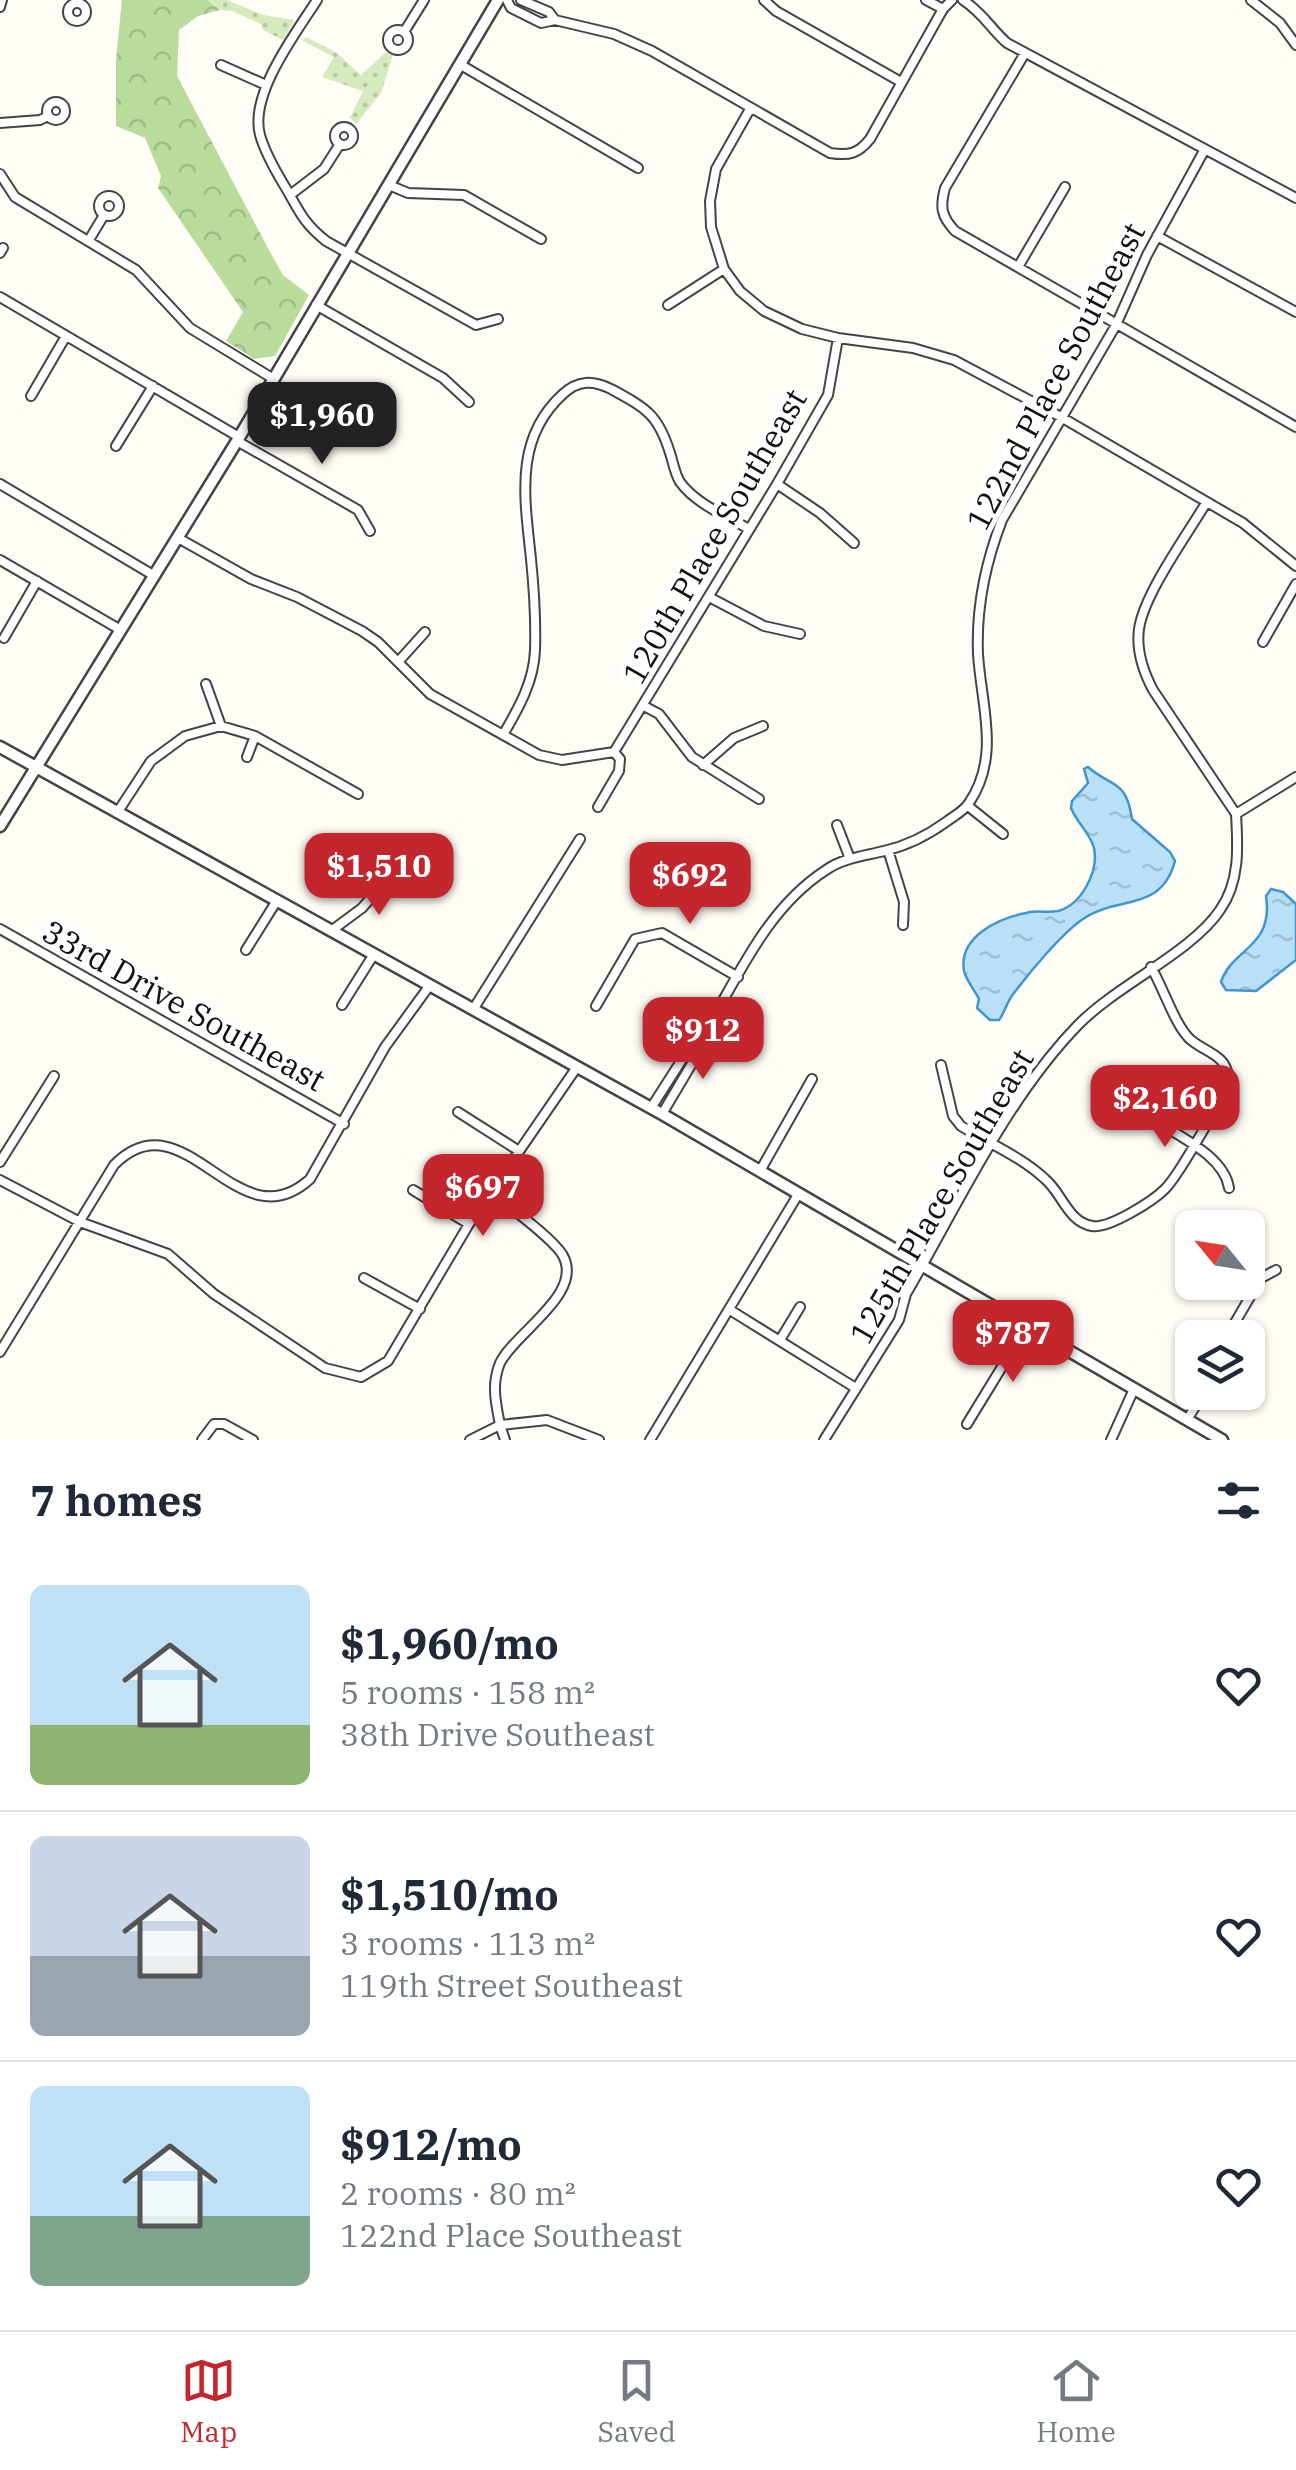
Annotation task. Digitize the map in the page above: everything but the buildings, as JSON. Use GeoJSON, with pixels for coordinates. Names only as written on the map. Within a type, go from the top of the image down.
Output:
{"type":"FeatureCollection","features":[{"type":"Feature","properties":{"kind":"street"},"geometry":{"type":"LineString","coordinates":[[0,7],[2,0]]}},
{"type":"Feature","properties":{"kind":"street"},"geometry":{"type":"LineString","coordinates":[[59,0],[69,7]]}},
{"type":"Feature","properties":{"kind":"street"},"geometry":{"type":"LineString","coordinates":[[318,0],[266,86],[259,133],[307,226],[346,253],[476,325],[498,319]]}},
{"type":"Feature","properties":{"kind":"street"},"geometry":{"type":"LineString","coordinates":[[404,32],[424,0]]}},
{"type":"Feature","properties":{"kind":"street"},"geometry":{"type":"LineString","coordinates":[[0,826],[238,439],[498,0]]}},
{"type":"Feature","properties":{"kind":"street"},"geometry":{"type":"LineString","coordinates":[[507,0],[512,8],[541,23],[555,20],[614,34],[652,51],[830,153],[848,156],[862,149],[870,138],[952,0]]}},
{"type":"Feature","properties":{"kind":"street"},"geometry":{"type":"LineString","coordinates":[[522,0],[549,12],[555,20]]}},
{"type":"Feature","properties":{"kind":"street"},"geometry":{"type":"LineString","coordinates":[[764,0],[776,11],[901,82]]}},
{"type":"Feature","properties":{"kind":"street"},"geometry":{"type":"LineString","coordinates":[[926,0],[943,10]]}},
{"type":"Feature","properties":{"kind":"street"},"geometry":{"type":"LineString","coordinates":[[963,0],[985,16],[1007,43],[1296,198]]}},
{"type":"Feature","properties":{"kind":"street"},"geometry":{"type":"LineString","coordinates":[[1251,0],[1280,23],[1296,44]]}},
{"type":"Feature","properties":{"kind":"street"},"geometry":{"type":"LineString","coordinates":[[1025,53],[945,188],[940,206],[945,220],[955,231],[1296,427]]}},
{"type":"Feature","properties":{"kind":"street"},"geometry":{"type":"LineString","coordinates":[[221,65],[266,86]]}},
{"type":"Feature","properties":{"kind":"street"},"geometry":{"type":"LineString","coordinates":[[461,65],[638,168]]}},
{"type":"Feature","properties":{"kind":"street"},"geometry":{"type":"LineString","coordinates":[[750,110],[716,169],[710,201],[710,227],[724,270],[740,291],[764,310],[802,329],[954,360],[1243,523],[1296,566]]}},
{"type":"Feature","properties":{"kind":"street"},"geometry":{"type":"LineString","coordinates":[[0,123],[48,116]]}},
{"type":"Feature","properties":{"kind":"street"},"geometry":{"type":"LineString","coordinates":[[290,195],[324,170],[340,144]]}},
{"type":"Feature","properties":{"kind":"street","name":"122nd Place Southeast"},"geometry":{"type":"LineString","coordinates":[[968,806],[984,770],[989,728],[978,654],[980,588],[1002,520],[1116,325],[1157,236],[1205,149]]}},
{"type":"Feature","properties":{"kind":"street"},"geometry":{"type":"LineString","coordinates":[[0,174],[15,197],[136,270],[190,328],[272,378]]}},
{"type":"Feature","properties":{"kind":"street"},"geometry":{"type":"LineString","coordinates":[[389,185],[408,193],[464,195],[541,239]]}},
{"type":"Feature","properties":{"kind":"street"},"geometry":{"type":"LineString","coordinates":[[1018,267],[1065,187]]}},
{"type":"Feature","properties":{"kind":"street"},"geometry":{"type":"LineString","coordinates":[[89,240],[104,215]]}},
{"type":"Feature","properties":{"kind":"street"},"geometry":{"type":"LineString","coordinates":[[1157,236],[1296,312]]}},
{"type":"Feature","properties":{"kind":"street"},"geometry":{"type":"LineString","coordinates":[[668,305],[724,270]]}},
{"type":"Feature","properties":{"kind":"street"},"geometry":{"type":"LineString","coordinates":[[0,296],[358,510],[370,531]]}},
{"type":"Feature","properties":{"kind":"street"},"geometry":{"type":"LineString","coordinates":[[316,305],[443,378],[469,402]]}},
{"type":"Feature","properties":{"kind":"street"},"geometry":{"type":"LineString","coordinates":[[30,396],[66,336]]}},
{"type":"Feature","properties":{"kind":"street","name":"120th Place Southeast"},"geometry":{"type":"LineString","coordinates":[[614,752],[828,395],[838,338]]}},
{"type":"Feature","properties":{"kind":"street"},"geometry":{"type":"LineString","coordinates":[[504,735],[532,674],[535,652],[525,464],[534,436],[556,399],[570,387],[588,381],[607,387],[651,414],[662,427],[678,479],[702,501],[749,529]]}},
{"type":"Feature","properties":{"kind":"street"},"geometry":{"type":"LineString","coordinates":[[116,446],[152,386]]}},
{"type":"Feature","properties":{"kind":"street"},"geometry":{"type":"LineString","coordinates":[[0,484],[153,574]]}},
{"type":"Feature","properties":{"kind":"street"},"geometry":{"type":"LineString","coordinates":[[777,484],[820,512],[854,544]]}},
{"type":"Feature","properties":{"kind":"street"},"geometry":{"type":"LineString","coordinates":[[1206,503],[1150,600],[1139,627],[1138,652],[1152,690],[1236,814],[1296,777]]}},
{"type":"Feature","properties":{"kind":"street"},"geometry":{"type":"LineString","coordinates":[[178,538],[251,579],[329,613],[378,642],[430,694],[539,756],[562,760],[614,752],[620,759],[619,771],[598,806]]}},
{"type":"Feature","properties":{"kind":"street"},"geometry":{"type":"LineString","coordinates":[[0,560],[119,629]]}},
{"type":"Feature","properties":{"kind":"street"},"geometry":{"type":"LineString","coordinates":[[4,638],[36,581]]}},
{"type":"Feature","properties":{"kind":"street"},"geometry":{"type":"LineString","coordinates":[[1263,642],[1296,584]]}},
{"type":"Feature","properties":{"kind":"street"},"geometry":{"type":"LineString","coordinates":[[709,597],[764,626],[800,634]]}},
{"type":"Feature","properties":{"kind":"street"},"geometry":{"type":"LineString","coordinates":[[398,662],[426,632]]}},
{"type":"Feature","properties":{"kind":"street"},"geometry":{"type":"LineString","coordinates":[[206,684],[221,726]]}},
{"type":"Feature","properties":{"kind":"street"},"geometry":{"type":"LineString","coordinates":[[644,706],[658,714],[682,747],[702,765],[759,799]]}},
{"type":"Feature","properties":{"kind":"street"},"geometry":{"type":"LineString","coordinates":[[118,813],[151,762],[185,736],[221,726],[256,736],[358,794]]}},
{"type":"Feature","properties":{"kind":"street"},"geometry":{"type":"LineString","coordinates":[[702,765],[734,738],[763,726]]}},
{"type":"Feature","properties":{"kind":"street"},"geometry":{"type":"LineString","coordinates":[[247,757],[256,736]]}},
{"type":"Feature","properties":{"kind":"street"},"geometry":{"type":"LineString","coordinates":[[0,747],[662,1114],[1222,1440]]}},
{"type":"Feature","properties":{"kind":"street"},"geometry":{"type":"LineString","coordinates":[[651,1108],[690,1047],[704,1034],[773,917],[798,890],[830,866],[929,834],[968,806],[1003,834]]}},
{"type":"Feature","properties":{"kind":"street","name":"125th Place Southeast"},"geometry":{"type":"LineString","coordinates":[[824,1440],[899,1320],[906,1294],[992,1145],[1057,1048],[1106,1000],[1206,928],[1222,908],[1237,863],[1236,814]]}},
{"type":"Feature","properties":{"kind":"street"},"geometry":{"type":"LineString","coordinates":[[837,825],[850,859]]}},
{"type":"Feature","properties":{"kind":"street"},"geometry":{"type":"LineString","coordinates":[[474,1008],[580,839]]}},
{"type":"Feature","properties":{"kind":"street"},"geometry":{"type":"LineString","coordinates":[[888,850],[904,902],[904,925]]}},
{"type":"Feature","properties":{"kind":"street"},"geometry":{"type":"LineString","coordinates":[[332,931],[362,908],[390,876],[402,870]]}},
{"type":"Feature","properties":{"kind":"street"},"geometry":{"type":"LineString","coordinates":[[246,950],[276,902]]}},
{"type":"Feature","properties":{"kind":"street","name":"33rd Drive Southeast"},"geometry":{"type":"LineString","coordinates":[[0,930],[344,1124]]}},
{"type":"Feature","properties":{"kind":"street"},"geometry":{"type":"LineString","coordinates":[[596,1006],[635,938],[662,933],[738,977]]}},
{"type":"Feature","properties":{"kind":"street"},"geometry":{"type":"LineString","coordinates":[[342,1005],[374,953]]}},
{"type":"Feature","properties":{"kind":"street"},"geometry":{"type":"LineString","coordinates":[[940,1065],[953,1116],[960,1126],[1048,1180],[1082,1223],[1108,1226],[1164,1190],[1227,1088],[1226,1066],[1182,1030],[1152,967]]}},
{"type":"Feature","properties":{"kind":"street"},"geometry":{"type":"LineString","coordinates":[[0,1352],[114,1165],[128,1151],[144,1144],[161,1144],[178,1150],[239,1190],[259,1197],[296,1192],[310,1179],[385,1047],[430,984]]}},
{"type":"Feature","properties":{"kind":"street"},"geometry":{"type":"LineString","coordinates":[[662,1114],[700,1050],[704,1034]]}},
{"type":"Feature","properties":{"kind":"street"},"geometry":{"type":"LineString","coordinates":[[0,1180],[80,1222],[168,1254],[214,1294],[324,1368],[361,1377],[388,1361],[470,1224],[577,1067]]}},
{"type":"Feature","properties":{"kind":"street"},"geometry":{"type":"LineString","coordinates":[[0,1162],[54,1076]]}},
{"type":"Feature","properties":{"kind":"street"},"geometry":{"type":"LineString","coordinates":[[760,1171],[812,1079]]}},
{"type":"Feature","properties":{"kind":"street"},"geometry":{"type":"LineString","coordinates":[[1127,1100],[1220,1165],[1228,1177],[1229,1188]]}},
{"type":"Feature","properties":{"kind":"street"},"geometry":{"type":"LineString","coordinates":[[458,1112],[519,1151]]}},
{"type":"Feature","properties":{"kind":"street"},"geometry":{"type":"LineString","coordinates":[[413,1190],[470,1224]]}},
{"type":"Feature","properties":{"kind":"street"},"geometry":{"type":"LineString","coordinates":[[491,1192],[563,1255],[564,1289],[509,1348],[499,1366],[493,1390],[506,1440]]}},
{"type":"Feature","properties":{"kind":"street"},"geometry":{"type":"LineString","coordinates":[[650,1440],[799,1192]]}},
{"type":"Feature","properties":{"kind":"street"},"geometry":{"type":"LineString","coordinates":[[1236,1320],[1261,1278],[1276,1270]]}},
{"type":"Feature","properties":{"kind":"street"},"geometry":{"type":"LineString","coordinates":[[364,1278],[420,1309]]}},
{"type":"Feature","properties":{"kind":"street"},"geometry":{"type":"LineString","coordinates":[[780,1340],[800,1307]]}},
{"type":"Feature","properties":{"kind":"street"},"geometry":{"type":"LineString","coordinates":[[730,1310],[854,1387]]}},
{"type":"Feature","properties":{"kind":"street"},"geometry":{"type":"LineString","coordinates":[[966,1424],[1026,1326]]}},
{"type":"Feature","properties":{"kind":"street"},"geometry":{"type":"LineString","coordinates":[[1112,1440],[1134,1389]]}},
{"type":"Feature","properties":{"kind":"street"},"geometry":{"type":"LineString","coordinates":[[1188,1420],[1194,1410]]}},
{"type":"Feature","properties":{"kind":"street"},"geometry":{"type":"LineString","coordinates":[[470,1440],[500,1424],[546,1420],[600,1440]]}},
{"type":"Feature","properties":{"kind":"street"},"geometry":{"type":"LineString","coordinates":[[202,1440],[214,1424],[224,1424],[252,1440]]}},
{"type":"Feature","properties":{"kind":"green space"},"geometry":{"type":"Polygon","coordinates":[[[122,0],[208,0],[220,10],[198,16],[179,30],[177,76],[283,275],[309,295],[275,356],[254,359],[226,341],[243,312],[158,188],[161,176],[145,138],[116,126],[116,60],[122,0]]]}},
{"type":"Feature","properties":{"kind":"green space"},"geometry":{"type":"Polygon","coordinates":[[[209,0],[227,0],[263,15],[295,20],[283,40],[263,30],[261,24],[220,10],[209,0]]]}},
{"type":"Feature","properties":{"kind":"green space"},"geometry":{"type":"Polygon","coordinates":[[[306,37],[337,53],[361,75],[386,52],[393,55],[381,93],[356,124],[350,118],[363,91],[322,77],[334,57],[303,41],[306,37]]]}},
{"type":"Feature","properties":{"kind":"water"},"geometry":{"type":"Polygon","coordinates":[[[1088,767],[1121,790],[1132,819],[1175,861],[1160,889],[1096,912],[1075,925],[1020,985],[999,1020],[990,1020],[977,1008],[979,999],[964,971],[968,948],[993,924],[1030,912],[1054,912],[1066,908],[1081,895],[1094,867],[1094,848],[1071,808],[1072,801],[1088,783],[1084,769],[1088,767]]]}},
{"type":"Feature","properties":{"kind":"water"},"geometry":{"type":"Polygon","coordinates":[[[1271,889],[1283,892],[1296,904],[1296,960],[1256,991],[1226,990],[1221,982],[1226,971],[1264,927],[1266,896],[1271,889]]]}}]}
